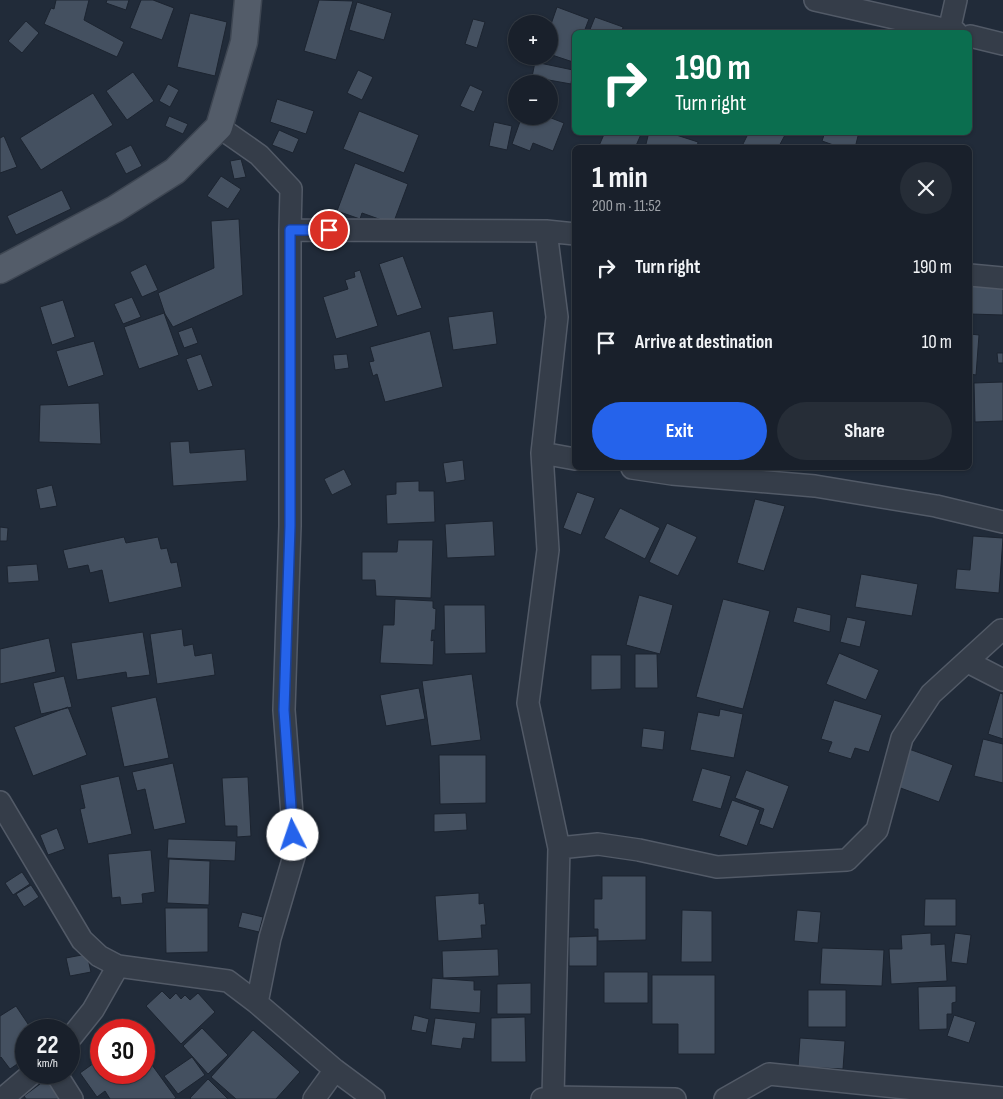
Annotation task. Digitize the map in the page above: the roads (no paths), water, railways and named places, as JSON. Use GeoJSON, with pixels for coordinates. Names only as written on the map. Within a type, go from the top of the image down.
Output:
{"type":"FeatureCollection","features":[{"type":"Feature","properties":{"kind":"main road"},"geometry":{"type":"LineString","coordinates":[[0,270],[115,209],[175,171],[219,127],[244,42],[248,0]]}},
{"type":"Feature","properties":{"kind":"street"},"geometry":{"type":"LineString","coordinates":[[815,0],[870,23],[935,30]]}},
{"type":"Feature","properties":{"kind":"street"},"geometry":{"type":"LineString","coordinates":[[953,30],[956,0]]}},
{"type":"Feature","properties":{"kind":"street"},"geometry":{"type":"LineString","coordinates":[[972,36],[1003,44]]}},
{"type":"Feature","properties":{"kind":"street"},"geometry":{"type":"LineString","coordinates":[[219,127],[259,155],[291,189],[290,526],[284,710],[295,853],[270,938],[257,1003]]}},
{"type":"Feature","properties":{"kind":"street"},"geometry":{"type":"LineString","coordinates":[[290,230],[546,231],[572,234]]}},
{"type":"Feature","properties":{"kind":"street"},"geometry":{"type":"LineString","coordinates":[[546,231],[557,316],[542,453],[548,550],[528,703],[559,848],[548,1098],[675,1099]]}},
{"type":"Feature","properties":{"kind":"street"},"geometry":{"type":"LineString","coordinates":[[972,275],[1003,278]]}},
{"type":"Feature","properties":{"kind":"street"},"geometry":{"type":"LineString","coordinates":[[542,453],[572,458]]}},
{"type":"Feature","properties":{"kind":"street"},"geometry":{"type":"LineString","coordinates":[[645,470],[815,486],[936,506],[1003,522]]}},
{"type":"Feature","properties":{"kind":"street"},"geometry":{"type":"LineString","coordinates":[[559,848],[598,844],[638,850],[717,867],[847,860],[877,830],[902,738],[931,694],[1001,630]]}},
{"type":"Feature","properties":{"kind":"street"},"geometry":{"type":"LineString","coordinates":[[968,662],[1003,680]]}},
{"type":"Feature","properties":{"kind":"street"},"geometry":{"type":"LineString","coordinates":[[0,802],[82,940],[99,956],[118,966],[228,981],[257,1003],[335,1070],[374,1099]]}},
{"type":"Feature","properties":{"kind":"street"},"geometry":{"type":"LineString","coordinates":[[80,1027],[94,1010],[118,966]]}},
{"type":"Feature","properties":{"kind":"street"},"geometry":{"type":"LineString","coordinates":[[314,1099],[335,1070]]}},
{"type":"Feature","properties":{"kind":"street"},"geometry":{"type":"LineString","coordinates":[[725,1099],[770,1074],[1003,1098]]}},
{"type":"Feature","properties":{"kind":"street"},"geometry":{"type":"LineString","coordinates":[[2,1099],[20,1084]]}},
{"type":"Feature","properties":{"kind":"street"},"geometry":{"type":"LineString","coordinates":[[63,1084],[72,1099]]}}]}
